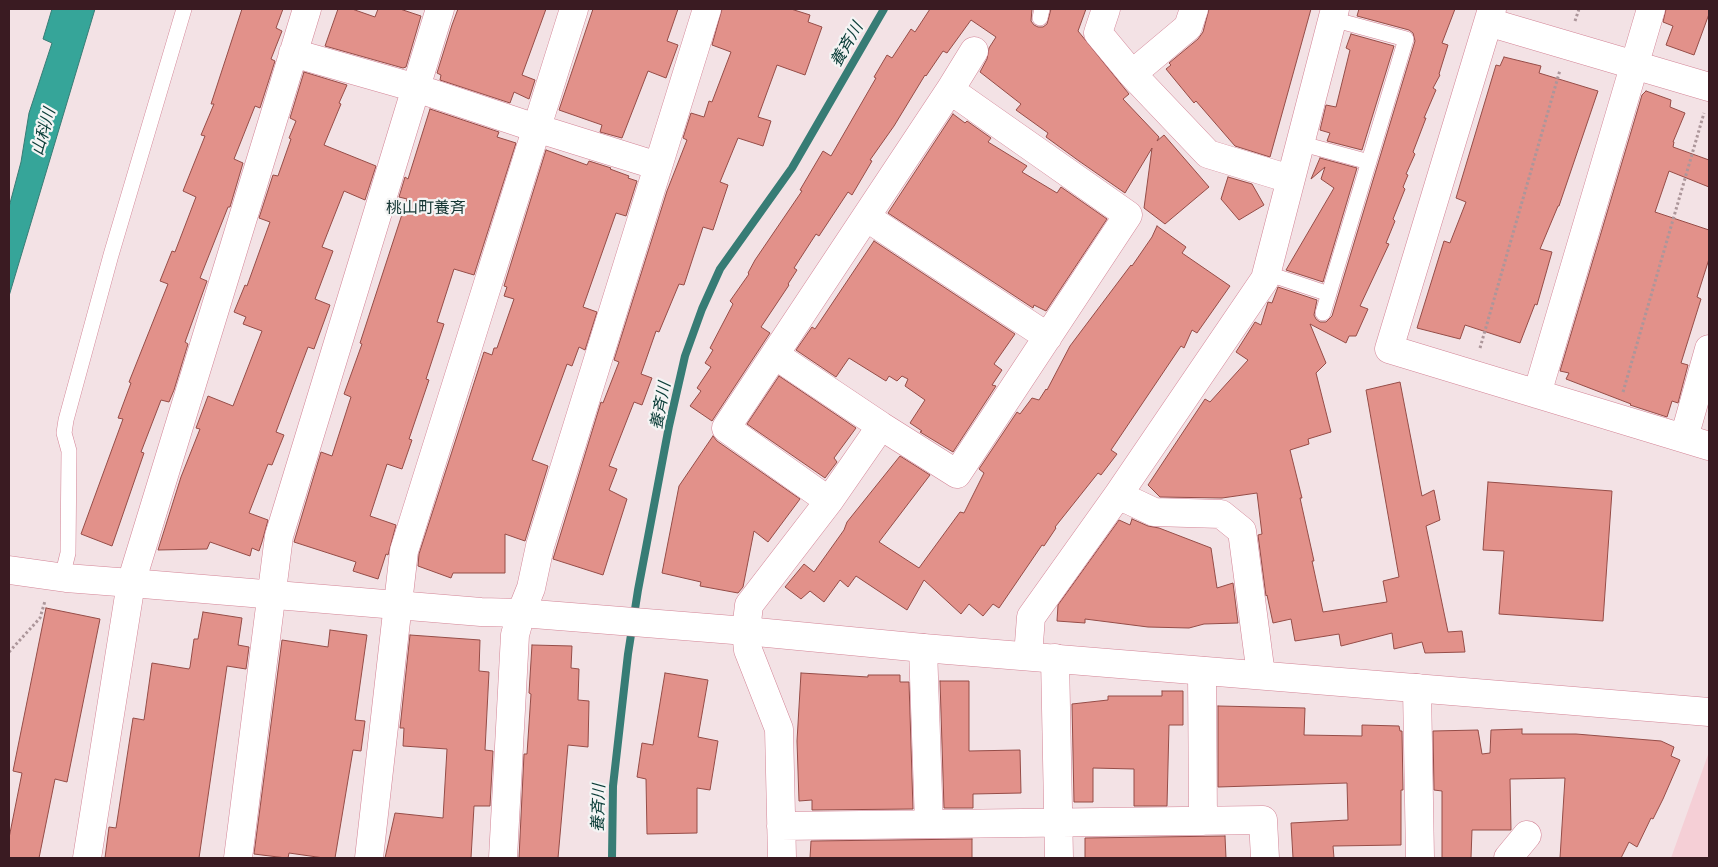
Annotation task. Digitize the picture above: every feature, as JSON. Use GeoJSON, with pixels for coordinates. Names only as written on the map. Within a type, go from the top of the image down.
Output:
{"type":"FeatureCollection","features":[{"type":"Feature","properties":{"kind":"street"},"geometry":{"type":"LineString","coordinates":[[87,858],[131,583],[307,9]]}},
{"type":"Feature","properties":{"kind":"street"},"geometry":{"type":"LineString","coordinates":[[238,858],[279,536],[440,9]]}},
{"type":"Feature","properties":{"kind":"street"},"geometry":{"type":"LineString","coordinates":[[369,858],[404,551],[574,9]]}},
{"type":"Feature","properties":{"kind":"street"},"geometry":{"type":"LineString","coordinates":[[503,858],[515,634],[531,588],[540,546],[707,9]]}},
{"type":"Feature","properties":{"kind":"street"},"geometry":{"type":"LineString","coordinates":[[1106,9],[1098,32],[1132,74],[1208,154],[1290,179]]}},
{"type":"Feature","properties":{"kind":"street"},"geometry":{"type":"LineString","coordinates":[[1132,74],[1188,27],[1194,9]]}},
{"type":"Feature","properties":{"kind":"street"},"geometry":{"type":"LineString","coordinates":[[1537,394],[1651,9]]}},
{"type":"Feature","properties":{"kind":"street"},"geometry":{"type":"LineString","coordinates":[[1028,656],[1031,617],[1118,495],[1265,279],[1333,14]]}},
{"type":"Feature","properties":{"kind":"street"},"geometry":{"type":"LineString","coordinates":[[1707,100],[1634,65],[1490,16],[1389,349],[1709,446]]}},
{"type":"Feature","properties":{"kind":"street"},"geometry":{"type":"LineString","coordinates":[[829,501],[726,428],[974,51]]}},
{"type":"Feature","properties":{"kind":"street"},"geometry":{"type":"LineString","coordinates":[[293,53],[416,88],[658,166]]}},
{"type":"Feature","properties":{"kind":"street"},"geometry":{"type":"LineString","coordinates":[[775,355],[957,474],[1048,337],[1128,215],[950,90]]}},
{"type":"Feature","properties":{"kind":"street"},"geometry":{"type":"LineString","coordinates":[[866,217],[1048,337]]}},
{"type":"Feature","properties":{"kind":"street"},"geometry":{"type":"LineString","coordinates":[[1684,438],[1709,349]]}},
{"type":"Feature","properties":{"kind":"street"},"geometry":{"type":"LineString","coordinates":[[782,858],[779,729],[748,650],[746,631],[749,605],[829,501],[881,426]]}},
{"type":"Feature","properties":{"kind":"street"},"geometry":{"type":"LineString","coordinates":[[1118,495],[1154,512],[1221,514],[1242,531],[1261,675]]}},
{"type":"Feature","properties":{"kind":"street"},"geometry":{"type":"LineString","coordinates":[[9,570],[131,583],[481,612],[614,620],[923,648],[1709,712]]}},
{"type":"Feature","properties":{"kind":"street"},"geometry":{"type":"LineString","coordinates":[[923,648],[929,824]]}},
{"type":"Feature","properties":{"kind":"street"},"geometry":{"type":"LineString","coordinates":[[1055,658],[1059,858]]}},
{"type":"Feature","properties":{"kind":"street"},"geometry":{"type":"LineString","coordinates":[[1202,670],[1203,821]]}},
{"type":"Feature","properties":{"kind":"street"},"geometry":{"type":"LineString","coordinates":[[1418,688],[1420,858]]}},
{"type":"Feature","properties":{"kind":"street"},"geometry":{"type":"LineString","coordinates":[[781,826],[1263,820],[1265,858]]}},
{"type":"Feature","properties":{"kind":"street"},"geometry":{"type":"LineString","coordinates":[[1508,858],[1527,835]]}},
{"type":"Feature","properties":{"kind":"lane"},"geometry":{"type":"LineString","coordinates":[[62,577],[68,553],[69,451],[64,433],[66,420],[111,255],[184,9]]}},
{"type":"Feature","properties":{"kind":"lane"},"geometry":{"type":"LineString","coordinates":[[1323,313],[1406,39],[1333,14]]}},
{"type":"Feature","properties":{"kind":"lane"},"geometry":{"type":"LineString","coordinates":[[1299,143],[1369,162]]}},
{"type":"Feature","properties":{"kind":"lane"},"geometry":{"type":"LineString","coordinates":[[1266,274],[1329,294]]}},
{"type":"Feature","properties":{"kind":"path"},"geometry":{"type":"LineString","coordinates":[[1479,351],[1561,70]]}},
{"type":"Feature","properties":{"kind":"path"},"geometry":{"type":"LineString","coordinates":[[1622,394],[1707,100]]}},
{"type":"Feature","properties":{"kind":"path"},"geometry":{"type":"LineString","coordinates":[[9,652],[40,618],[48,591],[62,577]]}},
{"type":"Feature","properties":{"kind":"shaded area"},"geometry":{"type":"Polygon","coordinates":[[[1709,752],[1709,858],[1671,858],[1709,752]]]}},
{"type":"Feature","properties":{"kind":"water","name":"山科川"},"geometry":{"type":"Polygon","coordinates":[[[52,9],[95,9],[9,296],[9,207],[21,162],[29,113],[52,43],[43,39],[52,9]]]}},
{"type":"Feature","properties":{"kind":"building"},"geometry":{"type":"Polygon","coordinates":[[[242,9],[283,9],[276,28],[282,31],[271,59],[275,61],[260,108],[255,106],[234,159],[243,163],[230,207],[228,207],[200,278],[207,281],[185,342],[188,344],[174,390],[169,402],[161,400],[141,452],[144,453],[112,546],[81,534],[123,419],[118,418],[131,383],[129,382],[168,284],[160,281],[172,251],[175,252],[196,197],[183,191],[205,136],[201,135],[214,104],[211,104],[242,9]]]}},
{"type":"Feature","properties":{"kind":"building"},"geometry":{"type":"Polygon","coordinates":[[[338,9],[352,9],[375,17],[378,9],[400,9],[421,16],[406,67],[403,68],[325,46],[338,9]]]}},
{"type":"Feature","properties":{"kind":"building"},"geometry":{"type":"Polygon","coordinates":[[[458,9],[546,9],[522,75],[535,80],[529,99],[514,92],[510,103],[440,80],[441,75],[437,73],[458,9]]]}},
{"type":"Feature","properties":{"kind":"building"},"geometry":{"type":"Polygon","coordinates":[[[593,9],[678,9],[667,41],[678,45],[666,78],[648,71],[622,138],[600,132],[602,125],[559,110],[593,9]]]}},
{"type":"Feature","properties":{"kind":"building"},"geometry":{"type":"Polygon","coordinates":[[[722,9],[791,9],[810,15],[808,22],[822,27],[805,75],[777,65],[758,117],[771,121],[763,146],[738,138],[720,182],[728,185],[713,230],[703,227],[684,285],[679,284],[659,332],[656,331],[641,374],[652,378],[642,405],[634,402],[609,466],[617,469],[609,490],[627,499],[603,575],[553,559],[601,402],[603,403],[619,362],[614,360],[667,191],[687,140],[683,138],[691,113],[704,117],[709,101],[712,102],[731,52],[712,45],[722,9]]]}},
{"type":"Feature","properties":{"kind":"building"},"geometry":{"type":"Polygon","coordinates":[[[930,9],[1032,9],[1031,21],[1038,27],[1043,27],[1047,24],[1051,9],[1086,9],[1078,31],[1129,94],[1123,99],[1159,137],[1157,141],[1164,135],[1209,187],[1165,224],[1144,208],[1152,148],[1125,193],[1079,161],[1046,137],[1048,133],[1016,110],[1021,104],[980,72],[987,59],[989,48],[996,37],[971,20],[947,53],[943,51],[925,75],[894,126],[870,160],[872,161],[852,195],[848,192],[819,236],[816,234],[794,268],[797,270],[789,285],[761,327],[770,333],[712,421],[690,406],[701,391],[697,388],[711,367],[705,363],[713,350],[710,348],[733,304],[730,301],[749,274],[755,260],[802,191],[800,190],[823,151],[831,156],[876,78],[874,77],[887,55],[892,58],[911,29],[915,32],[930,9]]]}},
{"type":"Feature","properties":{"kind":"building"},"geometry":{"type":"Polygon","coordinates":[[[1209,9],[1311,9],[1270,157],[1235,146],[1196,101],[1194,103],[1166,69],[1171,65],[1169,63],[1198,39],[1203,32],[1209,9]]]}},
{"type":"Feature","properties":{"kind":"building"},"geometry":{"type":"Polygon","coordinates":[[[1359,9],[1455,9],[1442,43],[1448,45],[1440,75],[1433,88],[1436,90],[1424,118],[1426,118],[1413,152],[1415,154],[1406,174],[1408,175],[1403,187],[1405,189],[1386,243],[1389,244],[1360,306],[1368,309],[1356,336],[1349,336],[1346,343],[1310,324],[1326,363],[1316,373],[1331,432],[1308,439],[1309,444],[1290,450],[1302,498],[1300,498],[1323,612],[1387,602],[1383,581],[1399,577],[1366,390],[1400,382],[1422,496],[1434,490],[1440,520],[1426,526],[1448,632],[1462,631],[1465,652],[1425,653],[1422,642],[1394,649],[1392,633],[1341,646],[1339,634],[1295,641],[1291,619],[1273,623],[1266,596],[1258,535],[1262,534],[1257,493],[1222,498],[1160,497],[1148,485],[1205,399],[1210,402],[1248,360],[1236,352],[1255,322],[1261,325],[1268,302],[1272,303],[1278,287],[1317,300],[1314,315],[1320,322],[1326,322],[1332,316],[1415,41],[1413,33],[1409,30],[1357,16],[1359,9]]]}},
{"type":"Feature","properties":{"kind":"building"},"geometry":{"type":"Polygon","coordinates":[[[1666,9],[1709,9],[1709,14],[1694,55],[1666,45],[1673,26],[1663,22],[1666,9]]]}},
{"type":"Feature","properties":{"kind":"building"},"geometry":{"type":"Polygon","coordinates":[[[1351,34],[1394,46],[1362,150],[1327,141],[1330,133],[1320,130],[1326,105],[1336,107],[1350,50],[1346,48],[1351,34]]]}},
{"type":"Feature","properties":{"kind":"building"},"geometry":{"type":"Polygon","coordinates":[[[1504,57],[1541,66],[1539,73],[1598,91],[1559,206],[1540,249],[1552,252],[1537,305],[1535,304],[1520,343],[1465,325],[1460,339],[1417,328],[1444,241],[1450,243],[1466,202],[1456,198],[1496,65],[1500,66],[1504,57]]]}},
{"type":"Feature","properties":{"kind":"building"},"geometry":{"type":"Polygon","coordinates":[[[304,72],[347,85],[324,145],[376,166],[365,200],[344,191],[322,247],[333,251],[315,299],[330,305],[314,349],[308,347],[276,432],[284,435],[272,465],[268,464],[249,513],[268,520],[262,542],[259,551],[252,548],[250,556],[210,542],[207,549],[158,550],[181,477],[200,429],[196,428],[208,396],[233,406],[262,331],[243,324],[246,317],[234,312],[245,285],[247,286],[270,222],[259,218],[273,175],[278,176],[291,139],[289,138],[296,121],[290,118],[304,72]]]}},
{"type":"Feature","properties":{"kind":"building"},"geometry":{"type":"Polygon","coordinates":[[[1646,91],[1671,100],[1670,107],[1685,113],[1673,142],[1673,147],[1709,160],[1709,187],[1669,171],[1655,212],[1709,230],[1709,259],[1697,297],[1701,299],[1681,363],[1688,365],[1678,403],[1672,401],[1667,417],[1630,405],[1566,379],[1569,373],[1560,371],[1642,95],[1646,91]]]}},
{"type":"Feature","properties":{"kind":"building"},"geometry":{"type":"Polygon","coordinates":[[[430,109],[499,132],[497,137],[516,143],[474,275],[454,269],[437,322],[444,324],[426,379],[429,380],[409,439],[412,440],[402,469],[387,464],[370,516],[396,525],[388,555],[386,554],[378,579],[353,571],[356,562],[294,542],[321,452],[332,456],[351,397],[344,394],[362,344],[360,343],[407,199],[399,197],[405,177],[408,179],[430,109]]]}},
{"type":"Feature","properties":{"kind":"building"},"geometry":{"type":"Polygon","coordinates":[[[953,114],[965,123],[967,121],[991,138],[988,142],[1027,166],[1022,172],[1057,193],[1061,187],[1107,219],[1046,311],[1034,305],[1033,308],[888,213],[953,114]]]}},
{"type":"Feature","properties":{"kind":"building"},"geometry":{"type":"Polygon","coordinates":[[[546,150],[587,165],[589,161],[611,168],[637,181],[626,216],[616,213],[583,307],[597,312],[585,350],[579,347],[572,366],[567,364],[532,460],[548,466],[525,541],[505,534],[505,573],[453,573],[451,578],[418,566],[419,554],[484,352],[492,355],[494,348],[497,348],[514,299],[504,296],[507,287],[504,286],[546,150]]]}},
{"type":"Feature","properties":{"kind":"building"},"geometry":{"type":"Polygon","coordinates":[[[1320,158],[1357,168],[1323,282],[1286,270],[1334,188],[1321,179],[1325,167],[1311,179],[1320,158]]]}},
{"type":"Feature","properties":{"kind":"building"},"geometry":{"type":"Polygon","coordinates":[[[1228,177],[1252,184],[1264,205],[1239,220],[1221,199],[1228,177]]]}},
{"type":"Feature","properties":{"kind":"building"},"geometry":{"type":"Polygon","coordinates":[[[1157,226],[1186,247],[1182,253],[1230,286],[1197,333],[1192,330],[1184,348],[1181,346],[1111,450],[1117,454],[1101,475],[1098,473],[1055,527],[1044,546],[1042,545],[999,608],[993,604],[983,616],[969,604],[961,614],[924,580],[907,610],[856,576],[848,587],[840,580],[824,602],[810,591],[801,599],[785,587],[804,564],[814,572],[844,530],[847,522],[900,456],[930,475],[879,542],[919,568],[960,512],[964,513],[984,473],[979,469],[1017,412],[1020,414],[1032,398],[1039,400],[1047,390],[1070,346],[1132,266],[1152,237],[1157,226]]]}},
{"type":"Feature","properties":{"kind":"building"},"geometry":{"type":"Polygon","coordinates":[[[874,241],[1015,334],[994,364],[1002,370],[992,385],[996,386],[953,452],[920,432],[922,431],[910,423],[925,400],[905,386],[908,379],[902,376],[897,381],[889,376],[886,381],[849,358],[836,377],[796,350],[812,327],[815,329],[874,241]]]}},
{"type":"Feature","properties":{"kind":"building"},"geometry":{"type":"Polygon","coordinates":[[[779,376],[856,428],[834,458],[837,462],[825,478],[747,424],[779,376]]]}},
{"type":"Feature","properties":{"kind":"building"},"geometry":{"type":"Polygon","coordinates":[[[713,436],[717,441],[800,499],[768,542],[754,531],[743,587],[738,593],[700,586],[701,582],[662,573],[679,486],[713,436]]]}},
{"type":"Feature","properties":{"kind":"building"},"geometry":{"type":"Polygon","coordinates":[[[1488,482],[1612,491],[1603,621],[1499,614],[1504,551],[1483,550],[1488,482]]]}},
{"type":"Feature","properties":{"kind":"building"},"geometry":{"type":"Polygon","coordinates":[[[1132,519],[1211,548],[1217,588],[1233,583],[1238,623],[1204,624],[1189,628],[1148,627],[1085,619],[1085,623],[1057,621],[1058,605],[1119,520],[1130,525],[1132,519]]]}},
{"type":"Feature","properties":{"kind":"building"},"geometry":{"type":"Polygon","coordinates":[[[46,608],[100,619],[67,782],[55,779],[39,858],[9,858],[9,838],[22,773],[13,771],[46,608]]]}},
{"type":"Feature","properties":{"kind":"building"},"geometry":{"type":"Polygon","coordinates":[[[203,612],[242,618],[238,645],[249,647],[246,669],[227,666],[199,858],[105,858],[109,827],[116,828],[133,718],[144,720],[152,663],[189,669],[194,639],[198,639],[203,612]]]}},
{"type":"Feature","properties":{"kind":"building"},"geometry":{"type":"Polygon","coordinates":[[[330,630],[367,635],[355,720],[365,721],[361,751],[353,750],[335,858],[289,853],[288,858],[254,854],[282,640],[328,647],[330,630]]]}},
{"type":"Feature","properties":{"kind":"building"},"geometry":{"type":"Polygon","coordinates":[[[410,635],[480,640],[479,671],[489,672],[485,750],[493,751],[490,806],[474,806],[471,858],[385,858],[395,813],[443,818],[447,749],[403,746],[404,728],[400,728],[410,635]]]}},
{"type":"Feature","properties":{"kind":"building"},"geometry":{"type":"Polygon","coordinates":[[[532,645],[572,646],[571,668],[579,669],[578,700],[589,701],[588,747],[568,745],[558,858],[519,858],[524,754],[527,754],[531,694],[529,693],[532,645]]]}},
{"type":"Feature","properties":{"kind":"building"},"geometry":{"type":"Polygon","coordinates":[[[665,673],[708,680],[698,737],[718,741],[710,790],[697,788],[697,833],[647,834],[646,779],[637,777],[642,743],[653,745],[665,673]]]}},
{"type":"Feature","properties":{"kind":"building"},"geometry":{"type":"Polygon","coordinates":[[[801,673],[868,677],[868,675],[900,675],[900,682],[909,682],[913,809],[812,810],[812,800],[799,801],[797,741],[801,673]]]}},
{"type":"Feature","properties":{"kind":"building"},"geometry":{"type":"Polygon","coordinates":[[[940,681],[969,681],[969,751],[1020,750],[1021,793],[973,794],[973,808],[944,808],[940,681]]]}},
{"type":"Feature","properties":{"kind":"building"},"geometry":{"type":"Polygon","coordinates":[[[1162,691],[1183,691],[1183,725],[1169,725],[1167,806],[1134,806],[1134,769],[1093,768],[1093,802],[1074,802],[1072,704],[1108,700],[1108,696],[1162,696],[1162,691]]]}},
{"type":"Feature","properties":{"kind":"building"},"geometry":{"type":"Polygon","coordinates":[[[1218,706],[1305,708],[1304,735],[1362,736],[1362,725],[1399,726],[1400,731],[1402,731],[1403,790],[1401,790],[1401,845],[1333,846],[1334,858],[1293,858],[1291,823],[1348,820],[1347,783],[1218,787],[1218,706]]]}},
{"type":"Feature","properties":{"kind":"building"},"geometry":{"type":"Polygon","coordinates":[[[1522,729],[1522,734],[1576,734],[1661,741],[1674,747],[1671,756],[1680,760],[1663,799],[1653,819],[1651,818],[1637,847],[1629,842],[1621,858],[1560,858],[1565,778],[1510,779],[1511,830],[1472,830],[1471,858],[1442,858],[1442,791],[1434,790],[1433,731],[1478,730],[1482,754],[1490,753],[1491,730],[1522,729]]]}},
{"type":"Feature","properties":{"kind":"building"},"geometry":{"type":"Polygon","coordinates":[[[1225,836],[1226,858],[1085,858],[1085,838],[1225,836]]]}},
{"type":"Feature","properties":{"kind":"building"},"geometry":{"type":"Polygon","coordinates":[[[972,839],[972,858],[810,858],[811,841],[972,839]]]}},
{"type":"Feature","properties":{"kind":"waterway","name":"養斉川"},"geometry":{"type":"LineString","coordinates":[[612,858],[613,786],[628,654],[669,426],[685,356],[702,309],[720,269],[792,168],[884,9]]}},
{"type":"Feature","properties":{"kind":"district","name":"桃山町養斉"},"geometry":{"type":"Point","coordinates":[426,208]}}]}
